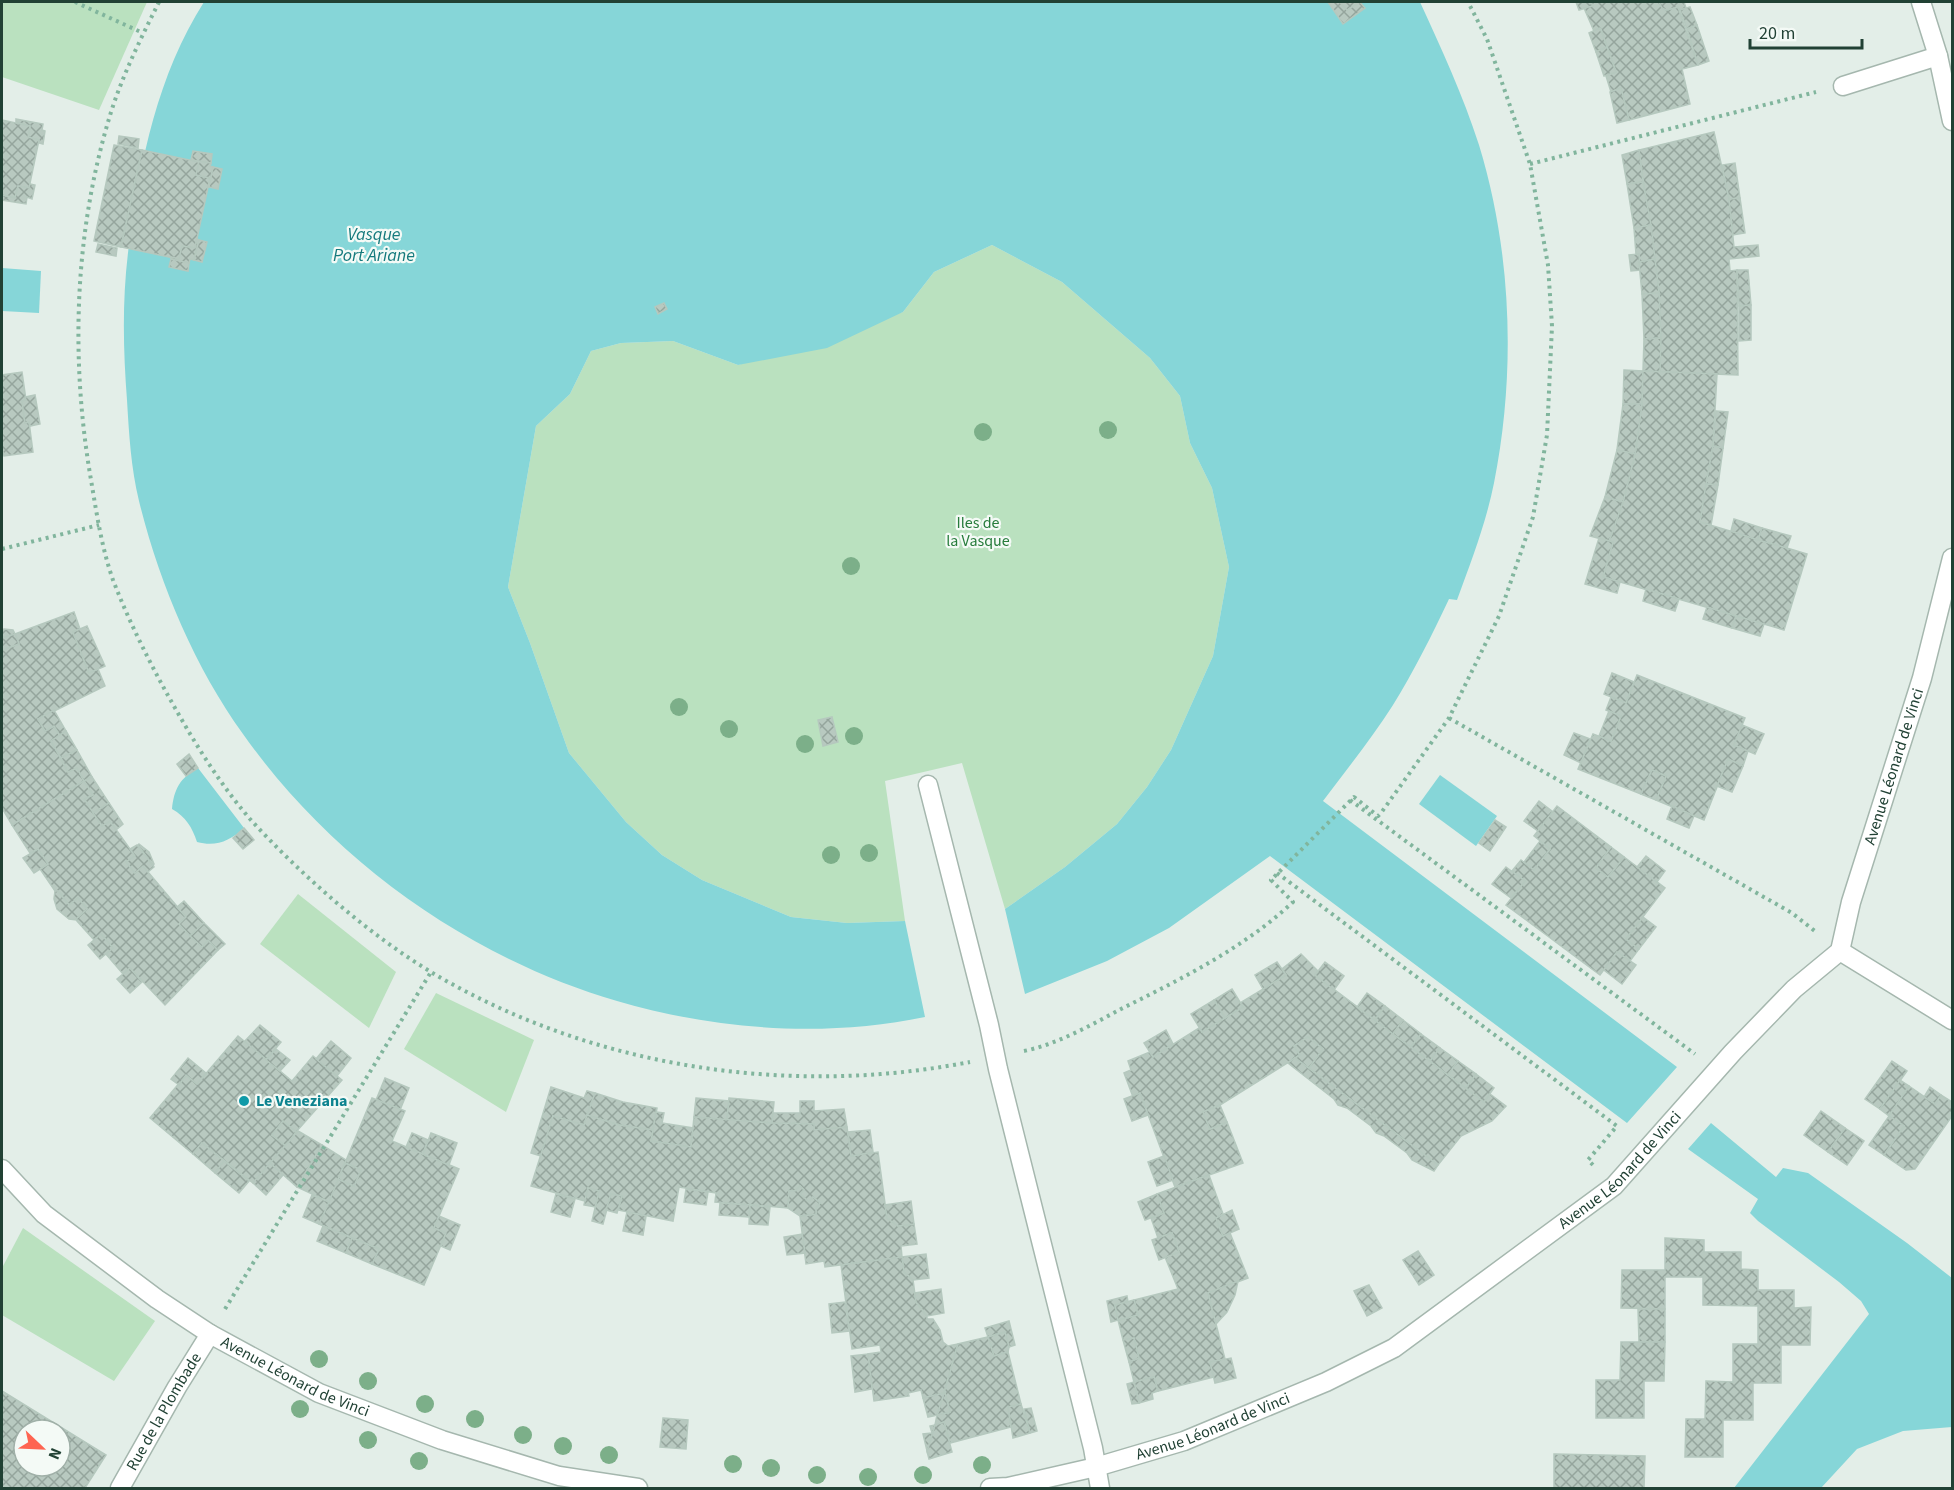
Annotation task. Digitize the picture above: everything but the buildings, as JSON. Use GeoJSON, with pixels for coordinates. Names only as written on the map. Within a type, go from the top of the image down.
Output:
{"type":"FeatureCollection","features":[{"type":"Feature","properties":{"kind":"street"},"geometry":{"type":"LineString","coordinates":[[1921,2],[1950,99],[1953,121]]}},
{"type":"Feature","properties":{"kind":"street"},"geometry":{"type":"LineString","coordinates":[[1843,86],[1938,56]]}},
{"type":"Feature","properties":{"kind":"street","name":"Avenue Léonard de Vinci"},"geometry":{"type":"LineString","coordinates":[[990,1488],[1008,1487],[1096,1467],[1184,1441],[1326,1382],[1394,1348],[1614,1186],[1733,1052],[1794,989],[1840,951],[1851,902],[1922,678],[1953,558]]}},
{"type":"Feature","properties":{"kind":"street"},"geometry":{"type":"LineString","coordinates":[[928,785],[1093,1448],[1100,1488]]}},
{"type":"Feature","properties":{"kind":"street"},"geometry":{"type":"LineString","coordinates":[[1840,951],[1953,1020]]}},
{"type":"Feature","properties":{"kind":"street","name":"Avenue Léonard de Vinci"},"geometry":{"type":"LineString","coordinates":[[2,1169],[44,1214],[157,1299],[210,1334],[319,1393],[442,1440],[559,1476],[638,1488]]}},
{"type":"Feature","properties":{"kind":"street","name":"Rue de la Plombade"},"geometry":{"type":"LineString","coordinates":[[120,1488],[210,1334]]}},
{"type":"Feature","properties":{"kind":"path"},"geometry":{"type":"LineString","coordinates":[[75,2],[143,33]]}},
{"type":"Feature","properties":{"kind":"path"},"geometry":{"type":"LineString","coordinates":[[159,2],[143,33],[113,108],[89,203],[78,342],[82,420],[99,525],[112,578],[143,648],[176,712],[211,767],[248,816],[313,883],[393,946],[431,972],[467,992],[569,1035],[604,1047],[671,1062],[739,1073],[790,1077],[859,1077],[996,1063],[1085,1028],[1208,964],[1279,915],[1293,902],[1271,880],[1354,796],[1378,816],[1449,717],[1503,605],[1533,517],[1547,435],[1552,326],[1548,266],[1530,164],[1486,39],[1468,2]]}},
{"type":"Feature","properties":{"kind":"path"},"geometry":{"type":"LineString","coordinates":[[1530,164],[1843,86]]}},
{"type":"Feature","properties":{"kind":"path"},"geometry":{"type":"LineString","coordinates":[[2,549],[99,525]]}},
{"type":"Feature","properties":{"kind":"path"},"geometry":{"type":"LineString","coordinates":[[1449,717],[1792,913],[1840,951]]}},
{"type":"Feature","properties":{"kind":"path"},"geometry":{"type":"LineString","coordinates":[[1350,800],[1676,1042],[1696,1055],[1703,1046]]}},
{"type":"Feature","properties":{"kind":"path"},"geometry":{"type":"LineString","coordinates":[[1277,873],[1617,1126],[1588,1160],[1614,1186]]}},
{"type":"Feature","properties":{"kind":"path"},"geometry":{"type":"LineString","coordinates":[[225,1310],[431,972]]}},
{"type":"Feature","properties":{"kind":"green space"},"geometry":{"type":"Polygon","coordinates":[[[2,2],[147,2],[99,110],[2,77],[2,2]]]}},
{"type":"Feature","properties":{"kind":"green space","name":"Iles de la Vasque"},"geometry":{"type":"Polygon","coordinates":[[[992,245],[1062,282],[1150,358],[1180,396],[1190,443],[1212,488],[1229,567],[1213,656],[1171,750],[1147,787],[1117,824],[1065,867],[1005,909],[962,763],[885,781],[905,921],[847,923],[791,917],[702,880],[662,855],[626,822],[569,753],[508,587],[536,426],[570,394],[591,351],[621,343],[673,341],[738,365],[903,312],[934,272],[992,245]]]}},
{"type":"Feature","properties":{"kind":"green space"},"geometry":{"type":"Polygon","coordinates":[[[298,894],[396,972],[369,1028],[260,944],[298,894]]]}},
{"type":"Feature","properties":{"kind":"green space"},"geometry":{"type":"Polygon","coordinates":[[[436,993],[534,1040],[506,1112],[404,1049],[436,993]]]}},
{"type":"Feature","properties":{"kind":"green space"},"geometry":{"type":"Polygon","coordinates":[[[23,1228],[155,1321],[114,1381],[2,1315],[2,1268],[23,1228]]]}},
{"type":"Feature","properties":{"kind":"water","name":"Vasque Port Ariane"},"geometry":{"type":"Polygon","coordinates":[[[204,2],[1420,2],[1473,126],[1490,186],[1498,228],[1504,270],[1508,356],[1501,441],[1487,513],[1457,600],[1449,599],[1393,705],[1323,801],[1677,1067],[1627,1123],[1270,856],[1169,928],[1107,961],[1025,994],[1005,909],[1065,867],[1117,824],[1147,787],[1171,750],[1213,656],[1229,567],[1212,488],[1190,443],[1180,396],[1150,358],[1062,282],[992,245],[934,272],[903,312],[827,348],[738,365],[673,341],[621,343],[591,351],[570,394],[536,426],[508,587],[569,753],[626,822],[662,855],[702,880],[791,917],[847,923],[905,921],[925,1017],[887,1024],[809,1029],[731,1024],[655,1011],[562,982],[508,959],[457,931],[408,899],[362,863],[318,823],[279,780],[225,708],[180,622],[157,562],[139,501],[131,451],[125,361],[124,303],[129,245],[145,150],[153,119],[174,59],[204,2]]]}},
{"type":"Feature","properties":{"kind":"water"},"geometry":{"type":"Polygon","coordinates":[[[2,268],[41,271],[39,313],[2,311],[2,268]]]}},
{"type":"Feature","properties":{"kind":"water"},"geometry":{"type":"Polygon","coordinates":[[[198,768],[244,828],[222,842],[210,844],[197,842],[188,823],[172,809],[179,785],[198,768]]]}},
{"type":"Feature","properties":{"kind":"water"},"geometry":{"type":"Polygon","coordinates":[[[1440,775],[1497,816],[1476,846],[1419,804],[1440,775]]]}},
{"type":"Feature","properties":{"kind":"water"},"geometry":{"type":"Polygon","coordinates":[[[1711,1123],[1776,1177],[1783,1168],[1808,1173],[1952,1278],[1952,1427],[1903,1431],[1857,1449],[1821,1488],[1734,1488],[1869,1314],[1861,1301],[1839,1282],[1750,1213],[1758,1199],[1688,1149],[1711,1123]]]}},
{"type":"Feature","properties":{"kind":"place","name":"Le Veneziana"},"geometry":{"type":"Point","coordinates":[244,1101]}}]}
